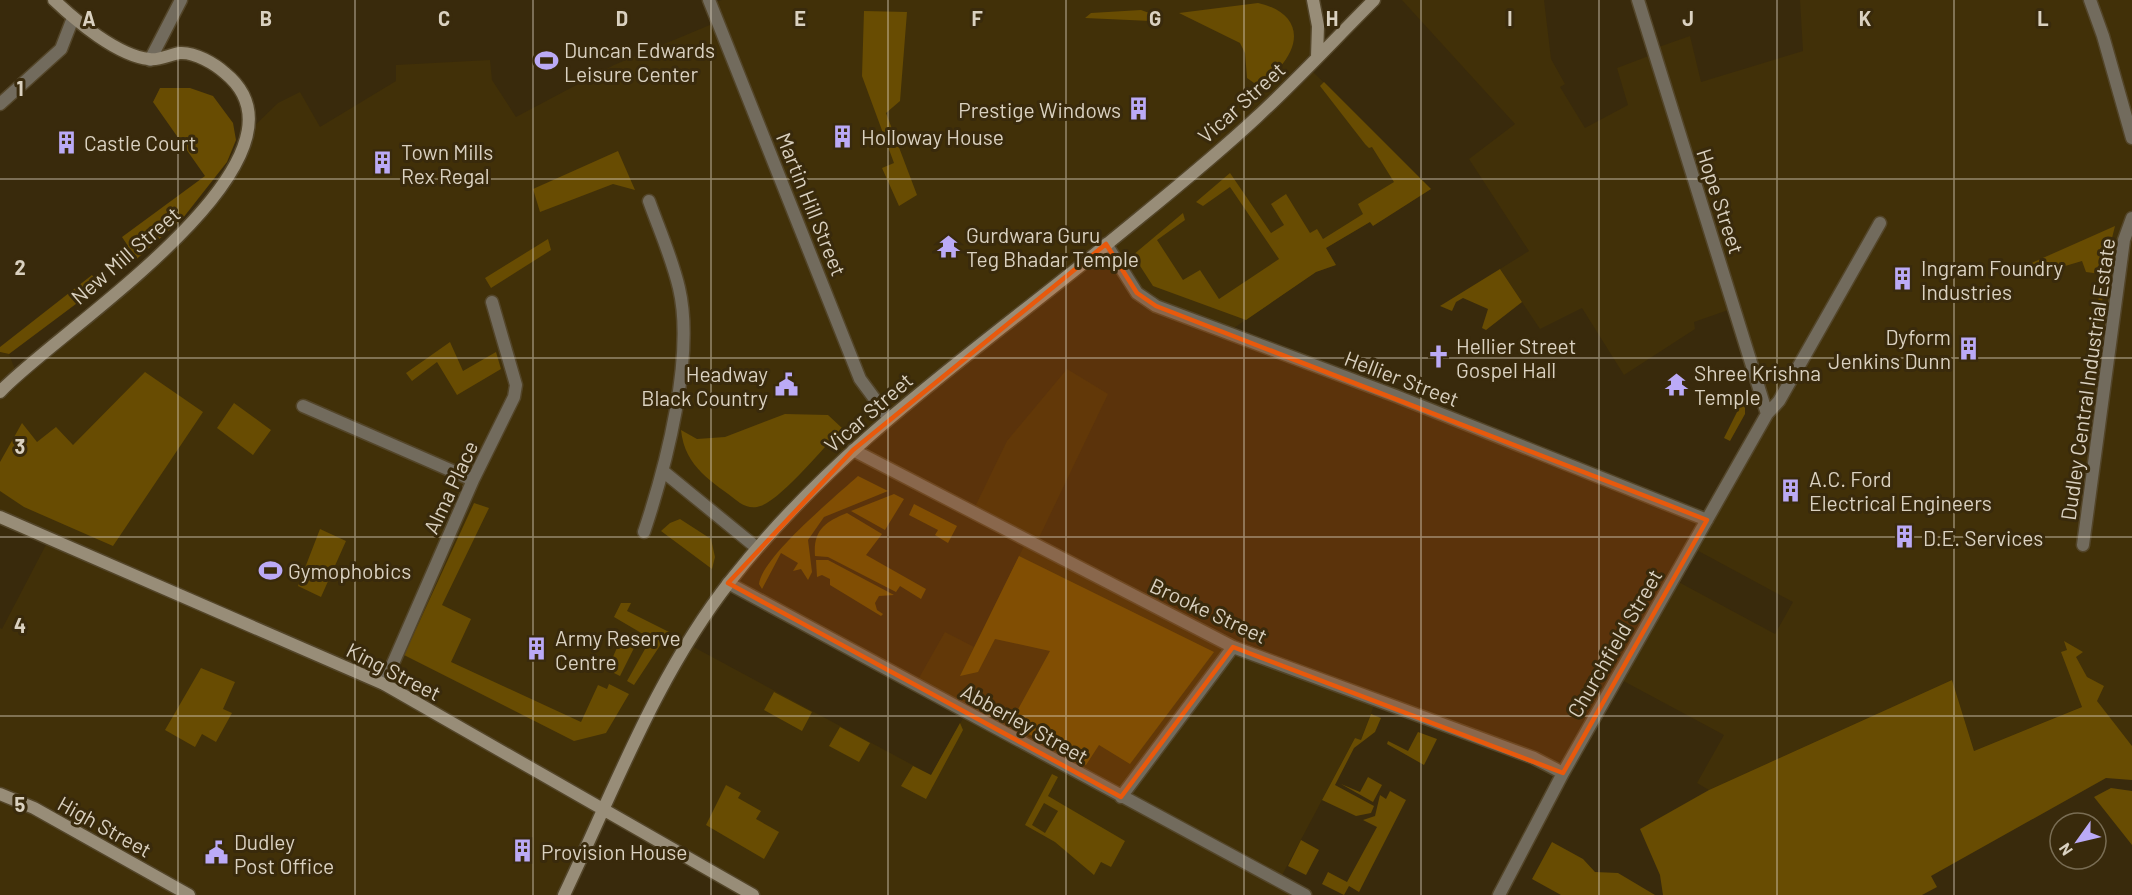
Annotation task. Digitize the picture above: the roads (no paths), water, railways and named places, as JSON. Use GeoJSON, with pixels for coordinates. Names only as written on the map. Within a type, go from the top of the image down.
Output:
{"type":"FeatureCollection","features":[{"type":"Feature","properties":{"kind":"street"},"geometry":{"type":"LineString","coordinates":[[54,0],[73,18],[112,45],[150,60],[181,0]]}},
{"type":"Feature","properties":{"kind":"street"},"geometry":{"type":"LineString","coordinates":[[1313,0],[1318,26],[1317,57]]}},
{"type":"Feature","properties":{"kind":"street","name":"Vicar Street"},"geometry":{"type":"LineString","coordinates":[[564,895],[602,807],[652,706],[688,644],[728,584],[757,548],[888,417],[1106,244],[1255,119],[1374,0]]}},
{"type":"Feature","properties":{"kind":"street","name":"Hope Street"},"geometry":{"type":"LineString","coordinates":[[1638,0],[1767,414]]}},
{"type":"Feature","properties":{"kind":"street"},"geometry":{"type":"LineString","coordinates":[[2090,0],[2103,36],[2132,138]]}},
{"type":"Feature","properties":{"kind":"street","name":"Martin Hill Street"},"geometry":{"type":"LineString","coordinates":[[714,1],[860,379],[888,417]]}},
{"type":"Feature","properties":{"kind":"street"},"geometry":{"type":"LineString","coordinates":[[0,104],[61,49],[73,18]]}},
{"type":"Feature","properties":{"kind":"street","name":"New Mill Street"},"geometry":{"type":"LineString","coordinates":[[0,392],[187,229],[240,161],[250,127],[249,106],[241,87],[224,72],[205,60],[183,52],[150,60]]}},
{"type":"Feature","properties":{"kind":"street"},"geometry":{"type":"LineString","coordinates":[[644,532],[664,472],[685,343],[679,288],[649,201]]}},
{"type":"Feature","properties":{"kind":"street","name":"Dudley Central Industrial Estate"},"geometry":{"type":"LineString","coordinates":[[2083,545],[2124,240],[2132,218]]}},
{"type":"Feature","properties":{"kind":"street","name":"Churchfield Street"},"geometry":{"type":"LineString","coordinates":[[1499,895],[1563,772],[1767,414],[1779,401],[1880,223]]}},
{"type":"Feature","properties":{"kind":"street","name":"Hellier Street"},"geometry":{"type":"LineString","coordinates":[[1106,244],[1137,293],[1156,306],[1396,396],[1707,520]]}},
{"type":"Feature","properties":{"kind":"street","name":"Alma Place"},"geometry":{"type":"LineString","coordinates":[[384,684],[473,480],[514,397],[516,385],[492,302]]}},
{"type":"Feature","properties":{"kind":"street"},"geometry":{"type":"LineString","coordinates":[[303,406],[473,480]]}},
{"type":"Feature","properties":{"kind":"street","name":"Brooke Street"},"geometry":{"type":"LineString","coordinates":[[853,450],[1233,647],[1534,758],[1563,772]]}},
{"type":"Feature","properties":{"kind":"street"},"geometry":{"type":"LineString","coordinates":[[664,472],[757,548]]}},
{"type":"Feature","properties":{"kind":"street","name":"King Street"},"geometry":{"type":"LineString","coordinates":[[0,517],[384,684],[753,895]]}},
{"type":"Feature","properties":{"kind":"street","name":"Abberley Street"},"geometry":{"type":"LineString","coordinates":[[728,584],[1305,895]]}},
{"type":"Feature","properties":{"kind":"street"},"geometry":{"type":"LineString","coordinates":[[1121,797],[1233,647]]}},
{"type":"Feature","properties":{"kind":"street","name":"High Street"},"geometry":{"type":"LineString","coordinates":[[0,794],[34,808],[189,895]]}},
{"type":"Feature","properties":{"kind":"place","name":"Duncan Edwards Leisure Center"},"geometry":{"type":"Point","coordinates":[546,61]}},
{"type":"Feature","properties":{"kind":"place","name":"Prestige Windows"},"geometry":{"type":"Point","coordinates":[1139,109]}},
{"type":"Feature","properties":{"kind":"place","name":"Holloway House"},"geometry":{"type":"Point","coordinates":[843,136]}},
{"type":"Feature","properties":{"kind":"place","name":"Castle Court"},"geometry":{"type":"Point","coordinates":[66,142]}},
{"type":"Feature","properties":{"kind":"place","name":"Town Mills Rex Regal"},"geometry":{"type":"Point","coordinates":[383,163]}},
{"type":"Feature","properties":{"kind":"place","name":"Gurdwara Guru Teg Bhadar Temple"},"geometry":{"type":"Point","coordinates":[948,246]}},
{"type":"Feature","properties":{"kind":"place","name":"Ingram Foundry Industries"},"geometry":{"type":"Point","coordinates":[1903,279]}},
{"type":"Feature","properties":{"kind":"place","name":"Dyform Jenkins Dunn"},"geometry":{"type":"Point","coordinates":[1969,348]}},
{"type":"Feature","properties":{"kind":"place","name":"Hellier Street Gospel Hall"},"geometry":{"type":"Point","coordinates":[1438,357]}},
{"type":"Feature","properties":{"kind":"place","name":"Shree Krishna Temple"},"geometry":{"type":"Point","coordinates":[1676,384]}},
{"type":"Feature","properties":{"kind":"place","name":"Headway Black Country"},"geometry":{"type":"Point","coordinates":[786,385]}},
{"type":"Feature","properties":{"kind":"place","name":"A.C. Ford Electrical Engineers"},"geometry":{"type":"Point","coordinates":[1791,490]}},
{"type":"Feature","properties":{"kind":"place","name":"D.E. Services"},"geometry":{"type":"Point","coordinates":[1905,537]}},
{"type":"Feature","properties":{"kind":"place","name":"Gymophobics"},"geometry":{"type":"Point","coordinates":[270,570]}},
{"type":"Feature","properties":{"kind":"place","name":"Army Reserve Centre"},"geometry":{"type":"Point","coordinates":[537,649]}},
{"type":"Feature","properties":{"kind":"place","name":"Provision House"},"geometry":{"type":"Point","coordinates":[523,851]}},
{"type":"Feature","properties":{"kind":"place","name":"Dudley Post Office"},"geometry":{"type":"Point","coordinates":[216,853]}}]}
